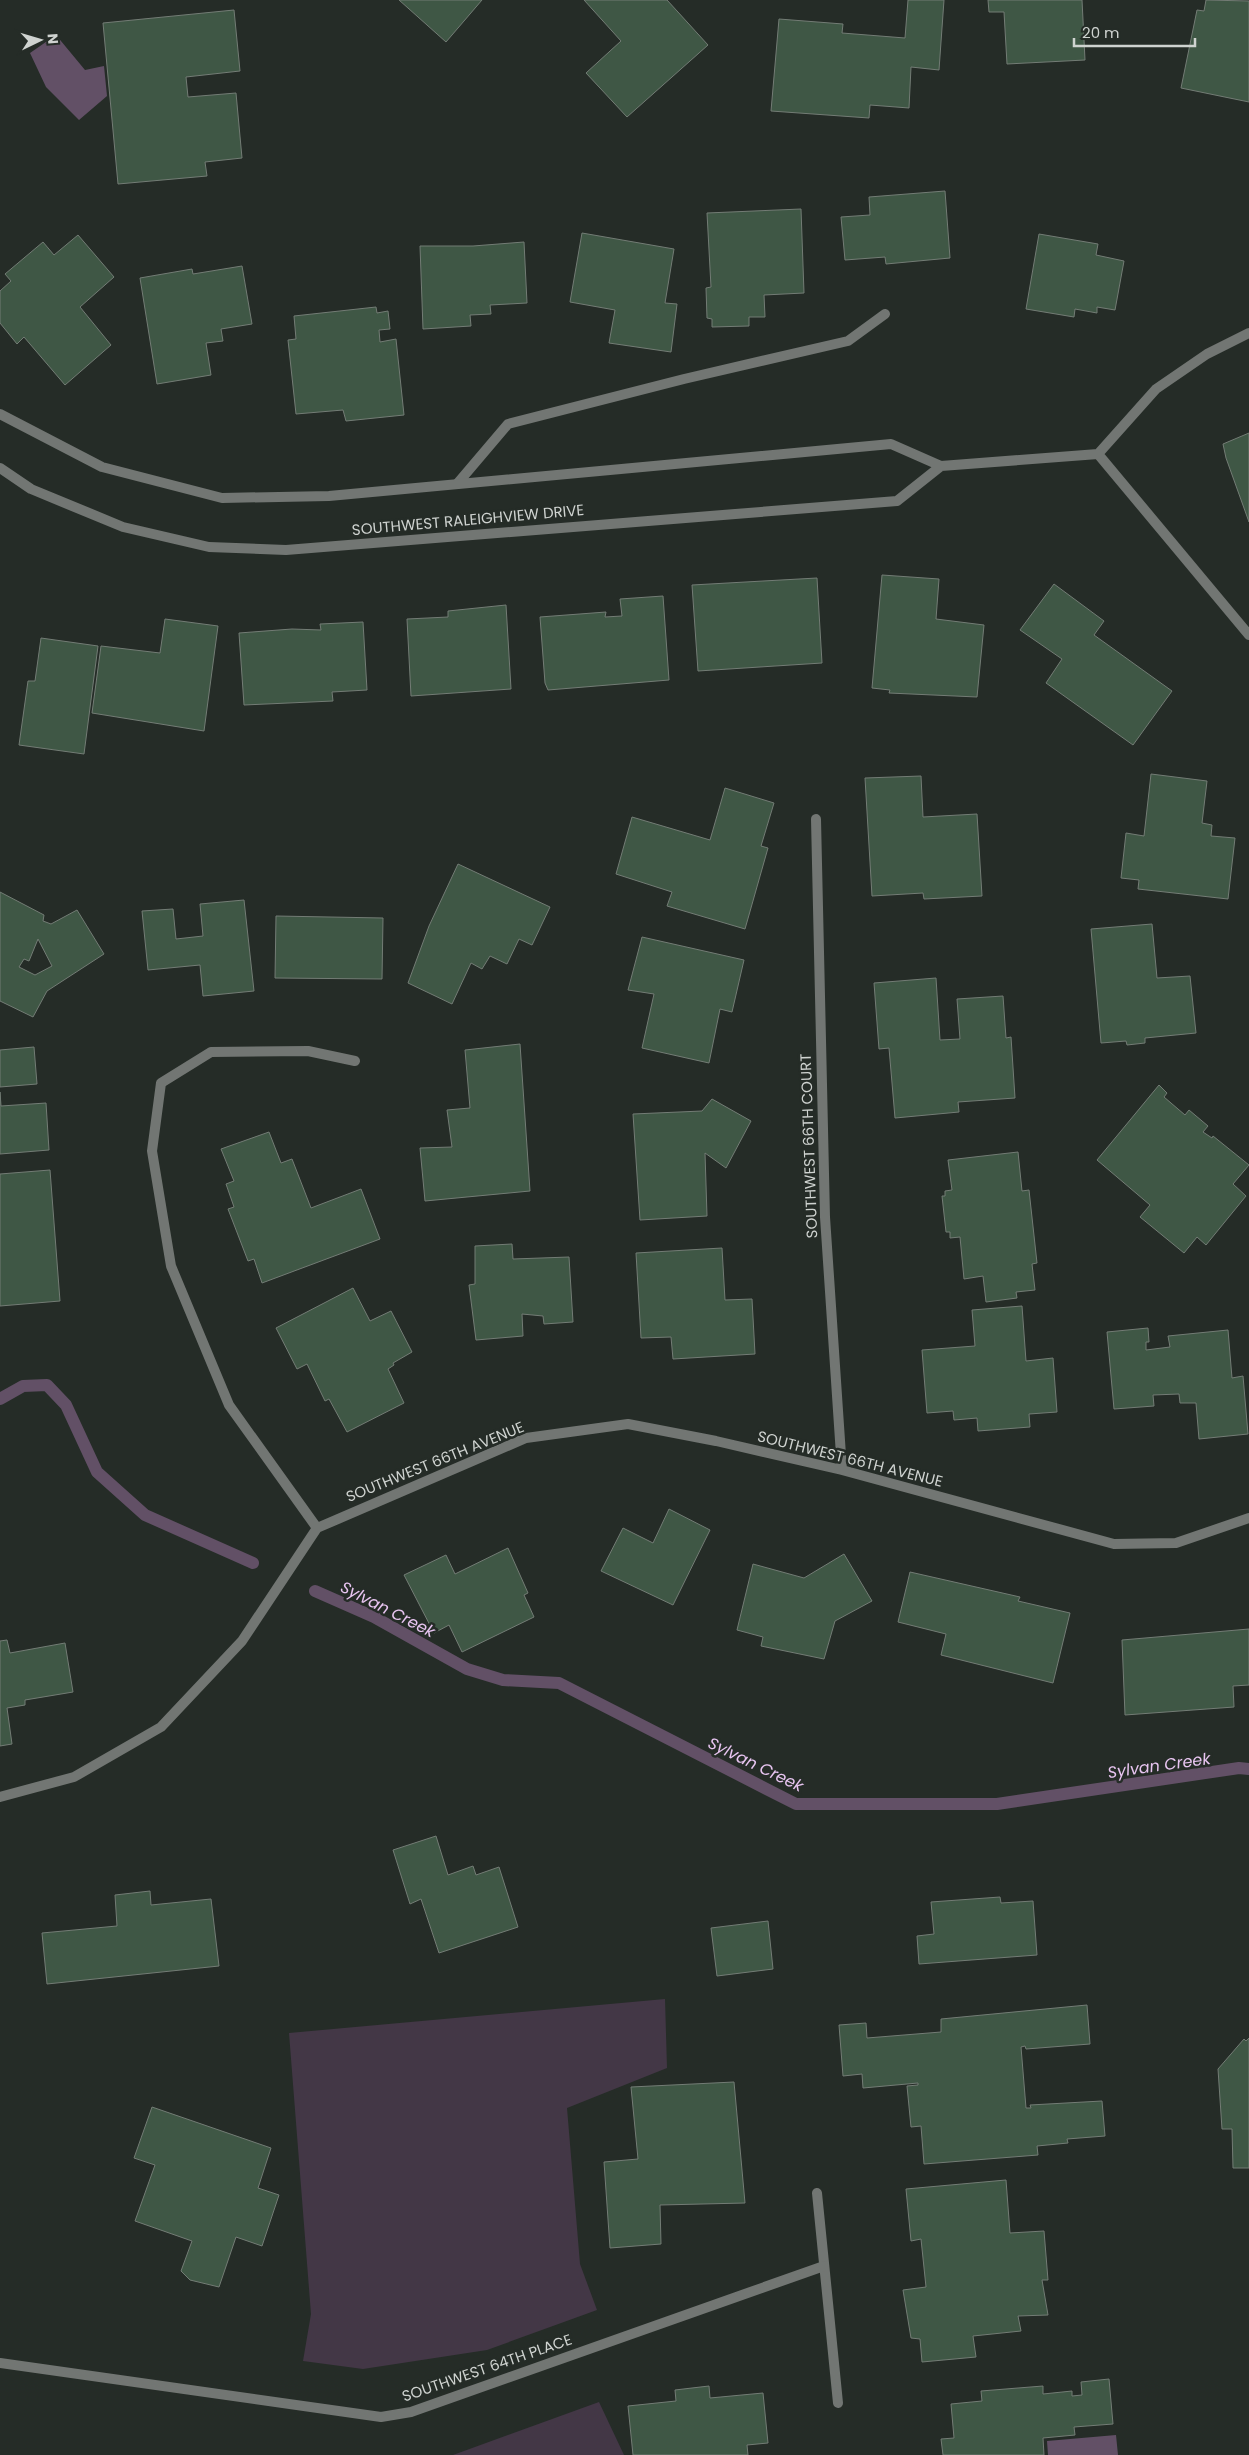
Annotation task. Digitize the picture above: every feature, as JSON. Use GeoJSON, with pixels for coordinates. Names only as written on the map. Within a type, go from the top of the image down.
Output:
{"type":"FeatureCollection","features":[{"type":"Feature","properties":{"kind":"street"},"geometry":{"type":"LineString","coordinates":[[456,484],[508,424],[684,378],[848,341],[885,314]]}},
{"type":"Feature","properties":{"kind":"street"},"geometry":{"type":"LineString","coordinates":[[0,414],[102,467],[222,498],[329,496],[891,444],[941,466],[1098,454],[1156,389],[1207,354],[1249,333]]}},
{"type":"Feature","properties":{"kind":"street"},"geometry":{"type":"LineString","coordinates":[[1098,454],[1249,635]]}},
{"type":"Feature","properties":{"kind":"street","name":"SOUTHWEST RALEIGHVIEW DRIVE"},"geometry":{"type":"LineString","coordinates":[[0,468],[31,489],[123,527],[209,547],[286,550],[897,501],[941,466]]}},
{"type":"Feature","properties":{"kind":"street","name":"SOUTHWEST 66TH COURT"},"geometry":{"type":"LineString","coordinates":[[816,820],[825,1217],[842,1470]]}},
{"type":"Feature","properties":{"kind":"street"},"geometry":{"type":"LineString","coordinates":[[0,1797],[74,1777],[161,1727],[242,1641],[317,1528],[229,1405],[171,1266],[152,1151],[161,1083],[211,1052],[308,1051],[355,1062]]}},
{"type":"Feature","properties":{"kind":"street","name":"SOUTHWEST 66TH AVENUE"},"geometry":{"type":"LineString","coordinates":[[317,1528],[526,1438],[628,1424],[716,1441],[842,1470],[1114,1544],[1176,1543],[1249,1518]]}},
{"type":"Feature","properties":{"kind":"street"},"geometry":{"type":"LineString","coordinates":[[817,2193],[838,2403]]}},
{"type":"Feature","properties":{"kind":"street","name":"SOUTHWEST 64TH PLACE"},"geometry":{"type":"LineString","coordinates":[[0,2363],[381,2417],[411,2412],[824,2266]]}},
{"type":"Feature","properties":{"kind":"shaded area"},"geometry":{"type":"Polygon","coordinates":[[[56,35],[85,70],[104,66],[107,96],[79,120],[46,87],[30,53],[56,35]]]}},
{"type":"Feature","properties":{"kind":"shaded area"},"geometry":{"type":"Polygon","coordinates":[[[665,1999],[667,2068],[567,2108],[580,2264],[597,2310],[487,2350],[363,2369],[303,2361],[311,2314],[289,2033],[665,1999]]]}},
{"type":"Feature","properties":{"kind":"shaded area"},"geometry":{"type":"Polygon","coordinates":[[[599,2402],[624,2455],[453,2455],[599,2402]]]}},
{"type":"Feature","properties":{"kind":"shaded area"},"geometry":{"type":"Polygon","coordinates":[[[1116,2435],[1118,2455],[1048,2455],[1047,2441],[1116,2435]]]}},
{"type":"Feature","properties":{"kind":"building"},"geometry":{"type":"Polygon","coordinates":[[[399,0],[482,0],[446,42],[399,0]]]}},
{"type":"Feature","properties":{"kind":"building"},"geometry":{"type":"Polygon","coordinates":[[[584,0],[667,0],[708,45],[627,117],[586,73],[621,41],[584,0]]]}},
{"type":"Feature","properties":{"kind":"building"},"geometry":{"type":"Polygon","coordinates":[[[908,0],[944,0],[939,70],[911,67],[909,108],[870,105],[869,118],[771,111],[779,19],[843,24],[842,33],[905,38],[908,0]]]}},
{"type":"Feature","properties":{"kind":"building"},"geometry":{"type":"Polygon","coordinates":[[[988,0],[1082,0],[1085,60],[1007,64],[1004,12],[989,12],[988,0]]]}},
{"type":"Feature","properties":{"kind":"building"},"geometry":{"type":"Polygon","coordinates":[[[1206,0],[1249,1],[1249,102],[1181,88],[1197,10],[1204,11],[1206,0]]]}},
{"type":"Feature","properties":{"kind":"building"},"geometry":{"type":"Polygon","coordinates":[[[234,10],[240,71],[186,77],[188,97],[236,93],[242,158],[205,162],[207,176],[118,184],[103,23],[234,10]]]}},
{"type":"Feature","properties":{"kind":"building"},"geometry":{"type":"Polygon","coordinates":[[[945,191],[950,258],[886,264],[885,257],[845,260],[841,217],[870,215],[869,197],[945,191]]]}},
{"type":"Feature","properties":{"kind":"building"},"geometry":{"type":"Polygon","coordinates":[[[801,209],[804,293],[764,295],[765,317],[749,317],[749,326],[712,327],[712,319],[707,318],[706,288],[711,287],[707,213],[801,209]]]}},
{"type":"Feature","properties":{"kind":"building"},"geometry":{"type":"Polygon","coordinates":[[[582,233],[674,249],[665,303],[677,304],[671,352],[609,343],[615,310],[570,302],[582,233]]]}},
{"type":"Feature","properties":{"kind":"building"},"geometry":{"type":"Polygon","coordinates":[[[1039,234],[1098,244],[1096,255],[1124,261],[1115,310],[1097,307],[1097,313],[1075,309],[1074,317],[1026,309],[1039,234]]]}},
{"type":"Feature","properties":{"kind":"building"},"geometry":{"type":"Polygon","coordinates":[[[78,235],[114,277],[80,307],[111,345],[65,385],[24,337],[17,344],[0,323],[0,291],[11,281],[5,274],[43,242],[54,255],[78,235]]]}},
{"type":"Feature","properties":{"kind":"building"},"geometry":{"type":"Polygon","coordinates":[[[524,242],[527,303],[490,305],[491,314],[470,315],[471,326],[423,329],[420,246],[473,246],[524,242]]]}},
{"type":"Feature","properties":{"kind":"building"},"geometry":{"type":"Polygon","coordinates":[[[242,266],[252,324],[221,329],[223,341],[206,343],[211,375],[157,384],[140,278],[192,269],[193,274],[242,266]]]}},
{"type":"Feature","properties":{"kind":"building"},"geometry":{"type":"Polygon","coordinates":[[[376,307],[377,313],[388,311],[390,329],[379,330],[380,342],[396,339],[404,415],[346,421],[343,410],[296,414],[288,340],[296,339],[294,316],[376,307]]]}},
{"type":"Feature","properties":{"kind":"building"},"geometry":{"type":"Polygon","coordinates":[[[1249,433],[1249,522],[1226,458],[1223,444],[1249,433]]]}},
{"type":"Feature","properties":{"kind":"building"},"geometry":{"type":"Polygon","coordinates":[[[882,575],[939,579],[936,619],[984,625],[977,697],[889,693],[890,690],[872,688],[882,575]]]}},
{"type":"Feature","properties":{"kind":"building"},"geometry":{"type":"Polygon","coordinates":[[[817,578],[822,663],[698,671],[692,585],[817,578]]]}},
{"type":"Feature","properties":{"kind":"building"},"geometry":{"type":"Polygon","coordinates":[[[1054,584],[1104,621],[1094,635],[1172,691],[1133,745],[1046,683],[1062,659],[1020,630],[1054,584]]]}},
{"type":"Feature","properties":{"kind":"building"},"geometry":{"type":"Polygon","coordinates":[[[663,596],[669,680],[548,690],[545,683],[540,617],[606,612],[605,617],[622,616],[620,599],[663,596]]]}},
{"type":"Feature","properties":{"kind":"building"},"geometry":{"type":"Polygon","coordinates":[[[506,605],[511,689],[411,696],[407,619],[448,617],[448,611],[506,605]]]}},
{"type":"Feature","properties":{"kind":"building"},"geometry":{"type":"Polygon","coordinates":[[[165,619],[218,626],[204,731],[92,713],[101,646],[160,653],[165,619]]]}},
{"type":"Feature","properties":{"kind":"building"},"geometry":{"type":"Polygon","coordinates":[[[363,622],[367,690],[332,692],[333,701],[244,705],[239,633],[292,629],[321,630],[320,624],[363,622]]]}},
{"type":"Feature","properties":{"kind":"building"},"geometry":{"type":"Polygon","coordinates":[[[41,638],[98,646],[84,754],[19,745],[28,681],[35,681],[41,638]]]}},
{"type":"Feature","properties":{"kind":"building"},"geometry":{"type":"Polygon","coordinates":[[[1151,774],[1207,781],[1202,823],[1212,825],[1211,836],[1235,838],[1228,899],[1138,889],[1139,880],[1121,878],[1126,833],[1144,836],[1151,774]]]}},
{"type":"Feature","properties":{"kind":"building"},"geometry":{"type":"Polygon","coordinates":[[[921,776],[923,817],[977,814],[982,896],[924,899],[923,893],[872,896],[865,778],[921,776]]]}},
{"type":"Feature","properties":{"kind":"building"},"geometry":{"type":"Polygon","coordinates":[[[725,788],[774,803],[761,846],[768,848],[745,929],[667,906],[672,892],[616,874],[632,817],[710,840],[725,788]]]}},
{"type":"Feature","properties":{"kind":"building"},"geometry":{"type":"Polygon","coordinates":[[[458,864],[550,907],[532,945],[519,939],[507,964],[490,956],[482,969],[471,963],[452,1004],[408,983],[429,926],[458,864]]]}},
{"type":"Feature","properties":{"kind":"building"},"geometry":{"type":"Polygon","coordinates":[[[0,892],[44,915],[43,921],[51,924],[77,910],[104,954],[47,991],[33,1017],[0,1001],[0,892]],[[38,939],[29,961],[24,959],[19,967],[35,975],[52,966],[38,939]]]}},
{"type":"Feature","properties":{"kind":"building"},"geometry":{"type":"Polygon","coordinates":[[[244,900],[254,991],[203,996],[200,965],[148,970],[142,911],[173,909],[176,939],[203,936],[200,904],[244,900]]]}},
{"type":"Feature","properties":{"kind":"building"},"geometry":{"type":"Polygon","coordinates":[[[276,916],[383,918],[382,979],[275,978],[276,916]]]}},
{"type":"Feature","properties":{"kind":"building"},"geometry":{"type":"Polygon","coordinates":[[[1152,924],[1157,978],[1190,976],[1196,1033],[1145,1038],[1145,1043],[1127,1045],[1126,1041],[1101,1043],[1091,929],[1152,924]]]}},
{"type":"Feature","properties":{"kind":"building"},"geometry":{"type":"Polygon","coordinates":[[[642,937],[744,960],[732,1012],[720,1009],[709,1063],[642,1048],[654,994],[628,990],[642,937]]]}},
{"type":"Feature","properties":{"kind":"building"},"geometry":{"type":"Polygon","coordinates":[[[936,978],[940,1040],[960,1039],[957,999],[1003,996],[1006,1038],[1011,1037],[1015,1098],[958,1102],[959,1112],[895,1118],[889,1048],[879,1049],[874,983],[936,978]]]}},
{"type":"Feature","properties":{"kind":"building"},"geometry":{"type":"Polygon","coordinates":[[[520,1044],[530,1191],[425,1201],[420,1148],[452,1147],[447,1110],[470,1108],[465,1050],[520,1044]]]}},
{"type":"Feature","properties":{"kind":"building"},"geometry":{"type":"Polygon","coordinates":[[[34,1047],[37,1084],[0,1087],[0,1050],[34,1047]]]}},
{"type":"Feature","properties":{"kind":"building"},"geometry":{"type":"Polygon","coordinates":[[[1159,1085],[1167,1093],[1164,1097],[1185,1115],[1189,1110],[1208,1126],[1203,1132],[1212,1138],[1213,1136],[1249,1165],[1233,1184],[1246,1196],[1206,1245],[1197,1237],[1184,1253],[1140,1217],[1150,1205],[1097,1160],[1159,1085]]]}},
{"type":"Feature","properties":{"kind":"building"},"geometry":{"type":"Polygon","coordinates":[[[0,1092],[1,1106],[46,1103],[49,1150],[0,1154],[0,1092]]]}},
{"type":"Feature","properties":{"kind":"building"},"geometry":{"type":"Polygon","coordinates":[[[712,1099],[751,1121],[726,1168],[705,1153],[707,1216],[640,1220],[633,1114],[702,1111],[712,1099]]]}},
{"type":"Feature","properties":{"kind":"building"},"geometry":{"type":"Polygon","coordinates":[[[269,1132],[281,1163],[292,1159],[311,1208],[361,1189],[380,1239],[262,1283],[254,1259],[248,1261],[228,1209],[234,1207],[226,1184],[234,1181],[221,1149],[269,1132]]]}},
{"type":"Feature","properties":{"kind":"building"},"geometry":{"type":"Polygon","coordinates":[[[1018,1152],[1022,1191],[1029,1190],[1037,1263],[1032,1264],[1035,1290],[1016,1292],[1017,1298],[986,1302],[983,1276],[964,1279],[960,1237],[950,1238],[950,1232],[946,1232],[942,1196],[945,1196],[945,1191],[952,1190],[948,1160],[1018,1152]]]}},
{"type":"Feature","properties":{"kind":"building"},"geometry":{"type":"Polygon","coordinates":[[[50,1170],[60,1301],[0,1306],[0,1174],[50,1170]]]}},
{"type":"Feature","properties":{"kind":"building"},"geometry":{"type":"Polygon","coordinates":[[[512,1244],[513,1259],[569,1257],[573,1322],[544,1324],[543,1316],[522,1314],[523,1336],[476,1340],[469,1285],[475,1284],[475,1246],[512,1244]]]}},
{"type":"Feature","properties":{"kind":"building"},"geometry":{"type":"Polygon","coordinates":[[[722,1248],[725,1300],[752,1299],[755,1354],[673,1359],[671,1337],[641,1338],[636,1253],[722,1248]]]}},
{"type":"Feature","properties":{"kind":"building"},"geometry":{"type":"Polygon","coordinates":[[[353,1288],[370,1321],[391,1311],[412,1352],[393,1363],[394,1365],[388,1369],[404,1403],[347,1432],[329,1399],[325,1401],[307,1364],[297,1369],[276,1328],[353,1288]]]}},
{"type":"Feature","properties":{"kind":"building"},"geometry":{"type":"Polygon","coordinates":[[[1022,1306],[1026,1361],[1053,1358],[1057,1412],[1029,1414],[1030,1427],[978,1431],[977,1418],[954,1420],[953,1411],[927,1413],[922,1350],[975,1346],[972,1310],[1022,1306]]]}},
{"type":"Feature","properties":{"kind":"building"},"geometry":{"type":"Polygon","coordinates":[[[1148,1328],[1149,1342],[1146,1342],[1146,1350],[1170,1347],[1168,1336],[1228,1330],[1232,1378],[1243,1376],[1248,1434],[1199,1439],[1196,1403],[1180,1403],[1179,1394],[1153,1395],[1154,1406],[1114,1409],[1107,1332],[1148,1328]]]}},
{"type":"Feature","properties":{"kind":"building"},"geometry":{"type":"Polygon","coordinates":[[[669,1509],[710,1530],[673,1605],[601,1571],[623,1528],[653,1543],[669,1509]]]}},
{"type":"Feature","properties":{"kind":"building"},"geometry":{"type":"Polygon","coordinates":[[[508,1548],[528,1593],[524,1595],[534,1617],[462,1652],[449,1625],[434,1633],[404,1575],[446,1555],[455,1574],[508,1548]]]}},
{"type":"Feature","properties":{"kind":"building"},"geometry":{"type":"Polygon","coordinates":[[[844,1554],[872,1601],[835,1621],[824,1659],[761,1646],[763,1637],[737,1630],[753,1564],[804,1578],[844,1554]]]}},
{"type":"Feature","properties":{"kind":"building"},"geometry":{"type":"Polygon","coordinates":[[[910,1572],[1020,1597],[1018,1601],[1070,1613],[1053,1683],[941,1655],[946,1634],[898,1622],[910,1572]]]}},
{"type":"Feature","properties":{"kind":"building"},"geometry":{"type":"Polygon","coordinates":[[[1249,1629],[1249,1685],[1233,1686],[1234,1707],[1125,1715],[1122,1640],[1249,1629]]]}},
{"type":"Feature","properties":{"kind":"building"},"geometry":{"type":"Polygon","coordinates":[[[7,1640],[10,1653],[65,1643],[73,1692],[25,1700],[25,1705],[7,1708],[12,1744],[0,1746],[0,1641],[7,1640]]]}},
{"type":"Feature","properties":{"kind":"building"},"geometry":{"type":"Polygon","coordinates":[[[436,1836],[448,1875],[473,1866],[476,1875],[499,1867],[518,1927],[439,1953],[421,1899],[410,1904],[393,1850],[436,1836]]]}},
{"type":"Feature","properties":{"kind":"building"},"geometry":{"type":"Polygon","coordinates":[[[150,1891],[151,1905],[211,1899],[219,1966],[47,1984],[42,1933],[117,1926],[115,1895],[150,1891]]]}},
{"type":"Feature","properties":{"kind":"building"},"geometry":{"type":"Polygon","coordinates":[[[1000,1897],[1001,1903],[1033,1901],[1037,1955],[919,1964],[917,1936],[934,1934],[931,1902],[1000,1897]]]}},
{"type":"Feature","properties":{"kind":"building"},"geometry":{"type":"Polygon","coordinates":[[[768,1921],[773,1969],[717,1976],[711,1928],[768,1921]]]}},
{"type":"Feature","properties":{"kind":"building"},"geometry":{"type":"Polygon","coordinates":[[[1087,2005],[1090,2044],[1026,2049],[1025,2046],[1021,2047],[1026,2108],[1031,2108],[1030,2105],[1102,2101],[1105,2136],[1067,2139],[1068,2143],[1037,2146],[1038,2155],[924,2164],[921,2126],[911,2127],[907,2086],[918,2085],[918,2083],[863,2088],[862,2074],[843,2076],[839,2025],[866,2023],[867,2038],[941,2032],[941,2019],[1087,2005]]]}},
{"type":"Feature","properties":{"kind":"building"},"geometry":{"type":"Polygon","coordinates":[[[1249,2038],[1249,2168],[1233,2168],[1232,2129],[1222,2129],[1218,2069],[1244,2039],[1246,2041],[1249,2038]]]}},
{"type":"Feature","properties":{"kind":"building"},"geometry":{"type":"Polygon","coordinates":[[[734,2082],[745,2203],[660,2205],[661,2244],[610,2248],[604,2162],[638,2159],[631,2087],[734,2082]]]}},
{"type":"Feature","properties":{"kind":"building"},"geometry":{"type":"Polygon","coordinates":[[[152,2107],[271,2148],[258,2188],[279,2195],[262,2246],[236,2237],[219,2287],[190,2280],[181,2271],[192,2241],[135,2221],[155,2165],[134,2158],[152,2107]]]}},
{"type":"Feature","properties":{"kind":"building"},"geometry":{"type":"Polygon","coordinates":[[[1006,2180],[1010,2233],[1044,2231],[1048,2280],[1042,2280],[1048,2315],[1018,2316],[1021,2331],[973,2336],[976,2357],[922,2362],[920,2339],[911,2338],[903,2290],[926,2287],[921,2239],[911,2241],[906,2189],[1006,2180]]]}},
{"type":"Feature","properties":{"kind":"building"},"geometry":{"type":"Polygon","coordinates":[[[1109,2379],[1113,2424],[1074,2427],[1075,2435],[1043,2438],[1044,2455],[943,2455],[941,2439],[954,2438],[951,2404],[982,2401],[981,2391],[1043,2386],[1043,2394],[1072,2391],[1072,2396],[1082,2395],[1081,2382],[1109,2379]]]}},
{"type":"Feature","properties":{"kind":"building"},"geometry":{"type":"Polygon","coordinates":[[[709,2386],[710,2398],[763,2393],[768,2443],[747,2445],[748,2455],[633,2455],[628,2406],[676,2401],[675,2390],[709,2386]]]}},
{"type":"Feature","properties":{"kind":"waterway","name":"Sylvan Creek"},"geometry":{"type":"LineString","coordinates":[[0,1399],[23,1386],[47,1385],[66,1405],[97,1472],[145,1515],[253,1563]]}},
{"type":"Feature","properties":{"kind":"waterway","name":"Sylvan Creek"},"geometry":{"type":"LineString","coordinates":[[315,1591],[374,1617],[467,1669],[503,1680],[559,1683],[796,1804],[997,1804],[1239,1768],[1249,1769]]}}]}
